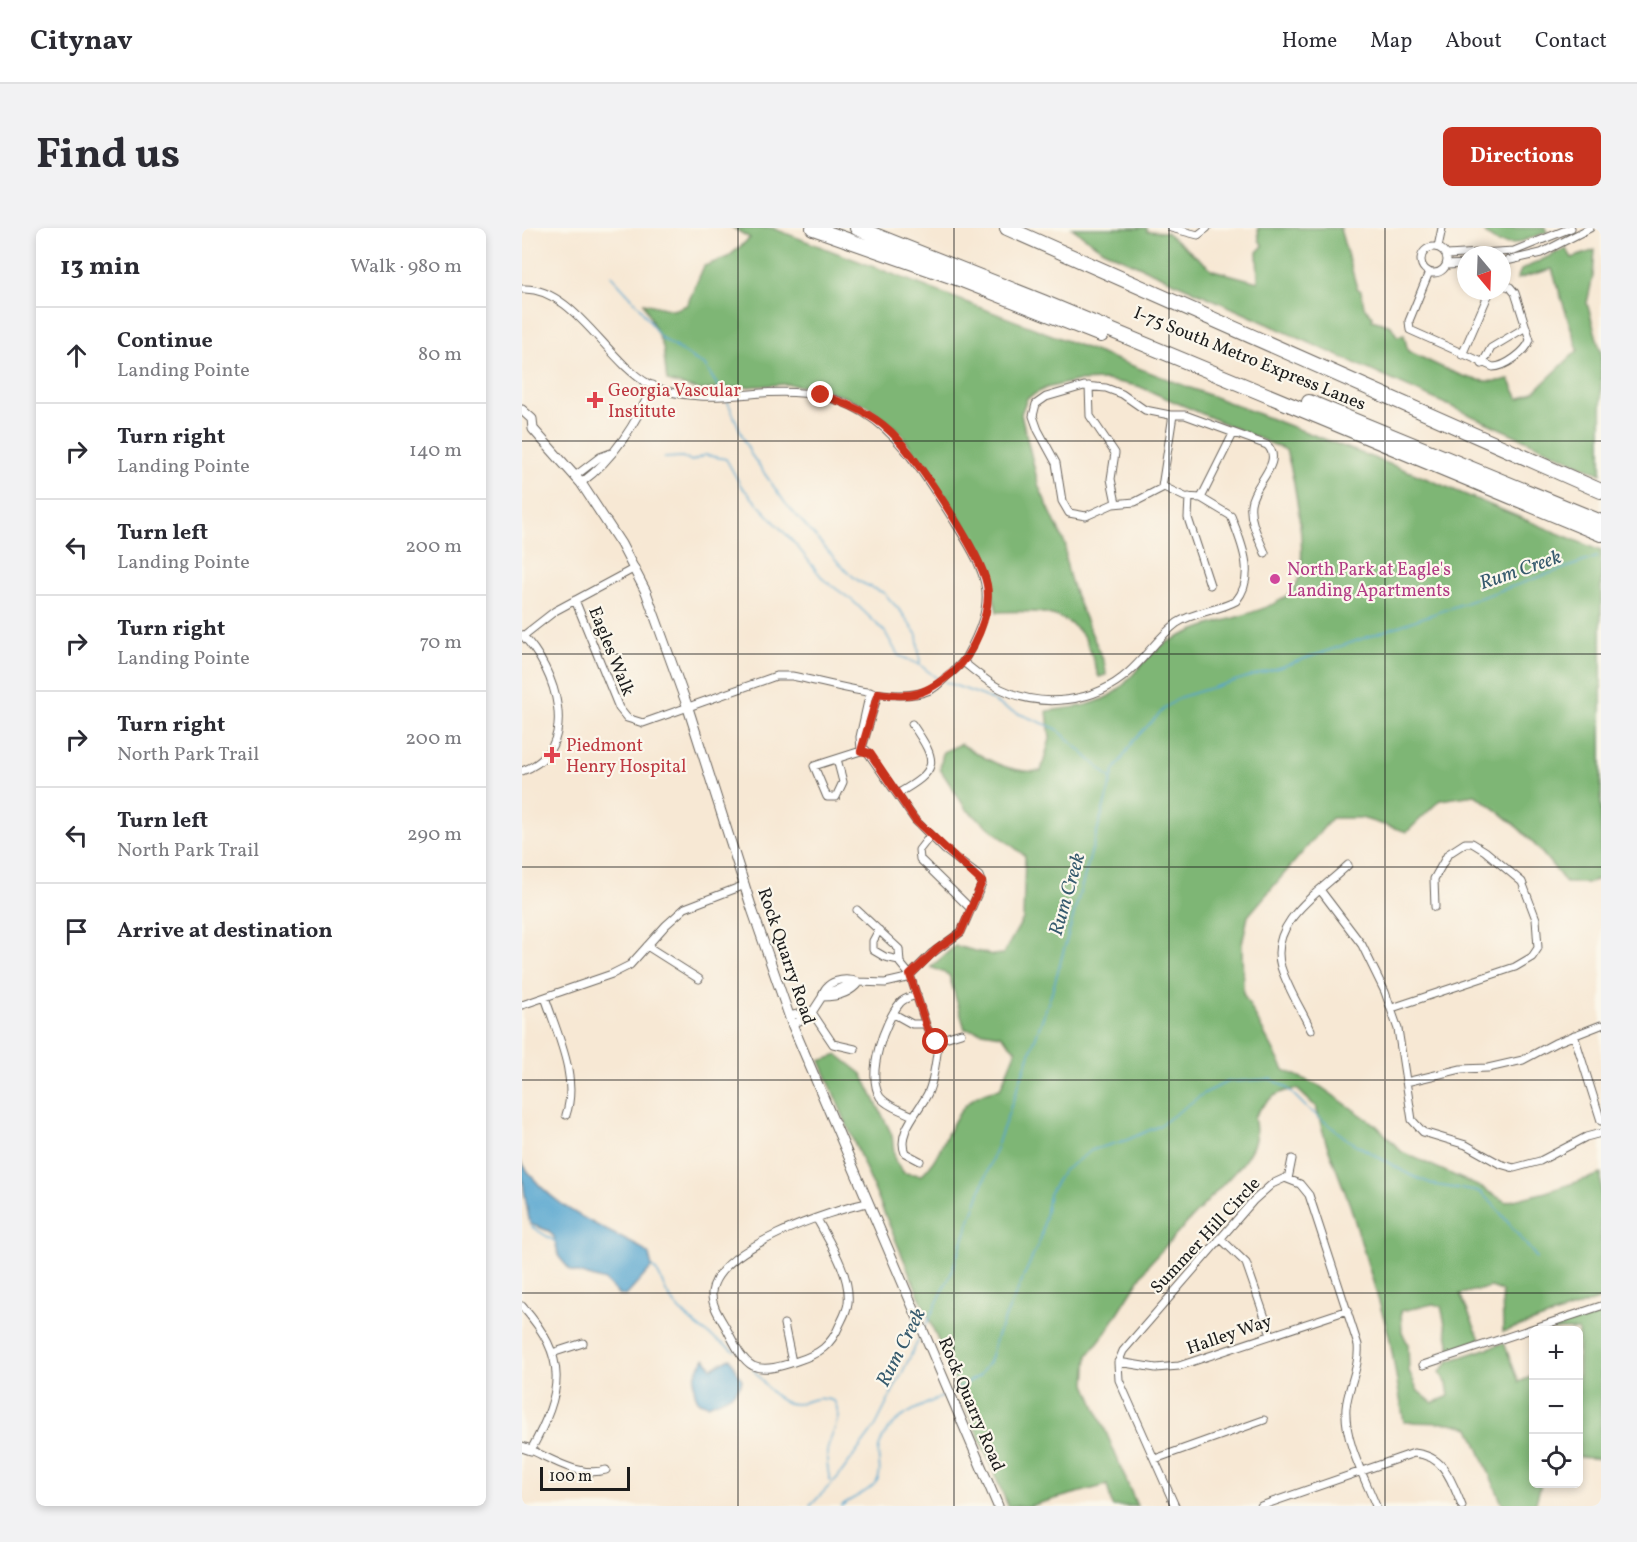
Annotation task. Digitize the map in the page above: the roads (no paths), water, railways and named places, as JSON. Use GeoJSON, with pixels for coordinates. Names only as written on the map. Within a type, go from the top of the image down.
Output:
{"type":"FeatureCollection","features":[{"type":"Feature","properties":{"kind":"highway"},"geometry":{"type":"LineString","coordinates":[[813,228],[962,280],[1141,350],[1172,355]]}},
{"type":"Feature","properties":{"kind":"highway"},"geometry":{"type":"LineString","coordinates":[[857,228],[1172,355],[1601,534]]}},
{"type":"Feature","properties":{"kind":"highway","name":"I-75 South Metro Express Lanes"},"geometry":{"type":"LineString","coordinates":[[885,228],[1601,522]]}},
{"type":"Feature","properties":{"kind":"highway"},"geometry":{"type":"LineString","coordinates":[[1007,228],[1601,491]]}},
{"type":"Feature","properties":{"kind":"street"},"geometry":{"type":"LineString","coordinates":[[1176,228],[1198,235],[1207,228]]}},
{"type":"Feature","properties":{"kind":"street"},"geometry":{"type":"LineString","coordinates":[[1438,247],[1442,228]]}},
{"type":"Feature","properties":{"kind":"street"},"geometry":{"type":"LineString","coordinates":[[1511,251],[1537,244],[1571,228]]}},
{"type":"Feature","properties":{"kind":"street"},"geometry":{"type":"LineString","coordinates":[[1511,260],[1540,253],[1590,228]]}},
{"type":"Feature","properties":{"kind":"street"},"geometry":{"type":"LineString","coordinates":[[1537,244],[1540,253]]}},
{"type":"Feature","properties":{"kind":"street"},"geometry":{"type":"LineString","coordinates":[[1447,255],[1447,264],[1440,272],[1429,272],[1422,266],[1422,256],[1428,248],[1438,247],[1447,255],[1457,255]]}},
{"type":"Feature","properties":{"kind":"street"},"geometry":{"type":"LineString","coordinates":[[1447,264],[1457,264]]}},
{"type":"Feature","properties":{"kind":"street"},"geometry":{"type":"LineString","coordinates":[[1429,272],[1409,321],[1409,328],[1415,334],[1482,364],[1500,367],[1526,349],[1530,340],[1515,293],[1511,288]]}},
{"type":"Feature","properties":{"kind":"street"},"geometry":{"type":"LineString","coordinates":[[522,289],[535,289],[560,301],[627,367],[653,385],[671,392],[718,398],[777,392],[821,395],[848,404],[890,431],[925,475],[977,558],[987,586],[980,632],[963,663],[999,688],[1015,694],[1046,701],[1082,697],[1102,690],[1129,673],[1167,630],[1202,611],[1227,605],[1240,595],[1247,575],[1247,565],[1231,516],[1201,498],[1189,497],[1162,487],[1135,502],[1116,503],[1086,516],[1076,516],[1066,510],[1061,497],[1056,463],[1034,421],[1034,410],[1042,399],[1089,386],[1118,393],[1148,411],[1185,415],[1264,444],[1273,454],[1273,460],[1254,492],[1250,506],[1253,522],[1265,554]]}},
{"type":"Feature","properties":{"kind":"street"},"geometry":{"type":"LineString","coordinates":[[1462,355],[1486,300]]}},
{"type":"Feature","properties":{"kind":"street"},"geometry":{"type":"LineString","coordinates":[[1482,364],[1491,348],[1526,327]]}},
{"type":"Feature","properties":{"kind":"street"},"geometry":{"type":"LineString","coordinates":[[578,479],[605,464],[634,424],[653,385]]}},
{"type":"Feature","properties":{"kind":"street"},"geometry":{"type":"LineString","coordinates":[[1089,386],[1090,416],[1115,453],[1111,479],[1116,503]]}},
{"type":"Feature","properties":{"kind":"street","name":"Rock Quarry Road"},"geometry":{"type":"LineString","coordinates":[[522,410],[532,419],[533,429],[578,479],[635,568],[664,637],[791,1020],[998,1506]]}},
{"type":"Feature","properties":{"kind":"street"},"geometry":{"type":"LineString","coordinates":[[1162,487],[1173,415]]}},
{"type":"Feature","properties":{"kind":"street"},"geometry":{"type":"LineString","coordinates":[[522,426],[533,429]]}},
{"type":"Feature","properties":{"kind":"street"},"geometry":{"type":"LineString","coordinates":[[1201,498],[1233,434]]}},
{"type":"Feature","properties":{"kind":"street"},"geometry":{"type":"LineString","coordinates":[[1189,497],[1188,518],[1210,585]]}},
{"type":"Feature","properties":{"kind":"street"},"geometry":{"type":"LineString","coordinates":[[522,771],[544,758],[554,744],[559,725],[557,703],[544,665],[523,635],[545,618],[575,600],[635,568]]}},
{"type":"Feature","properties":{"kind":"street","name":"Eagles Walk"},"geometry":{"type":"LineString","coordinates":[[575,600],[615,701],[626,717],[637,722],[646,723],[776,676],[792,676],[874,693],[903,696],[931,690],[963,663]]}},
{"type":"Feature","properties":{"kind":"street"},"geometry":{"type":"LineString","coordinates":[[861,751],[860,737],[874,693]]}},
{"type":"Feature","properties":{"kind":"street"},"geometry":{"type":"LineString","coordinates":[[897,794],[923,779],[931,765],[929,749],[912,724]]}},
{"type":"Feature","properties":{"kind":"street"},"geometry":{"type":"LineString","coordinates":[[791,1020],[808,1017],[822,998],[823,989],[828,984],[848,978],[859,982],[885,983],[910,975],[937,949],[961,932],[981,886],[981,879],[930,836],[897,794],[870,753],[861,751],[814,766],[824,794],[831,799],[836,796],[843,782],[837,759]]}},
{"type":"Feature","properties":{"kind":"street"},"geometry":{"type":"LineString","coordinates":[[930,836],[919,850],[920,859],[971,909]]}},
{"type":"Feature","properties":{"kind":"street"},"geometry":{"type":"LineString","coordinates":[[1392,1008],[1515,967],[1532,957],[1538,948],[1536,919],[1525,886],[1514,874],[1472,843],[1461,844],[1454,848],[1438,868],[1433,887],[1435,907]]}},
{"type":"Feature","properties":{"kind":"street"},"geometry":{"type":"LineString","coordinates":[[1311,1030],[1283,974],[1278,955],[1279,943],[1292,918],[1348,865]]}},
{"type":"Feature","properties":{"kind":"street"},"geometry":{"type":"LineString","coordinates":[[522,1005],[612,974],[630,965],[685,908],[745,885]]}},
{"type":"Feature","properties":{"kind":"street"},"geometry":{"type":"LineString","coordinates":[[1321,891],[1362,945],[1392,1008],[1412,1120],[1424,1132],[1466,1145],[1500,1164],[1524,1167],[1567,1149],[1586,1137],[1601,1133]]}},
{"type":"Feature","properties":{"kind":"street"},"geometry":{"type":"LineString","coordinates":[[857,910],[899,948],[899,960],[910,975],[926,1024],[935,1041],[937,1050],[929,1090],[913,1116],[905,1136],[904,1150],[907,1155],[920,1161]]}},
{"type":"Feature","properties":{"kind":"street"},"geometry":{"type":"LineString","coordinates":[[879,930],[873,941],[873,950],[885,957],[899,960]]}},
{"type":"Feature","properties":{"kind":"street"},"geometry":{"type":"LineString","coordinates":[[647,946],[699,979]]}},
{"type":"Feature","properties":{"kind":"street"},"geometry":{"type":"LineString","coordinates":[[822,998],[852,990],[859,982]]}},
{"type":"Feature","properties":{"kind":"street"},"geometry":{"type":"LineString","coordinates":[[913,1116],[884,1100],[875,1082],[880,1044],[894,1014],[902,1000],[917,995]]}},
{"type":"Feature","properties":{"kind":"street"},"geometry":{"type":"LineString","coordinates":[[545,997],[569,1076],[572,1098],[566,1115]]}},
{"type":"Feature","properties":{"kind":"street"},"geometry":{"type":"LineString","coordinates":[[811,1011],[833,1044],[855,1049]]}},
{"type":"Feature","properties":{"kind":"street"},"geometry":{"type":"LineString","coordinates":[[894,1014],[912,1024],[926,1024]]}},
{"type":"Feature","properties":{"kind":"street"},"geometry":{"type":"LineString","coordinates":[[1406,1082],[1461,1069],[1488,1068],[1523,1060],[1574,1035],[1601,1025]]}},
{"type":"Feature","properties":{"kind":"street"},"geometry":{"type":"LineString","coordinates":[[935,1041],[961,1033]]}},
{"type":"Feature","properties":{"kind":"street"},"geometry":{"type":"LineString","coordinates":[[1574,1035],[1601,1121]]}},
{"type":"Feature","properties":{"kind":"street"},"geometry":{"type":"LineString","coordinates":[[1288,1179],[1292,1160]]}},
{"type":"Feature","properties":{"kind":"street","name":"Summer Hill Circle"},"geometry":{"type":"LineString","coordinates":[[1118,1362],[1123,1351],[1142,1327],[1264,1190],[1281,1179],[1300,1184],[1309,1196],[1358,1345],[1360,1361],[1348,1395],[1347,1421],[1362,1471],[1376,1506]]}},
{"type":"Feature","properties":{"kind":"street"},"geometry":{"type":"LineString","coordinates":[[817,1219],[843,1272],[848,1302],[830,1344],[820,1352],[792,1362],[760,1368],[751,1365],[742,1355],[718,1314],[712,1291],[717,1278],[740,1253],[817,1219],[867,1203]]}},
{"type":"Feature","properties":{"kind":"street"},"geometry":{"type":"LineString","coordinates":[[1220,1238],[1246,1263],[1271,1335]]}},
{"type":"Feature","properties":{"kind":"street"},"geometry":{"type":"LineString","coordinates":[[522,1306],[537,1323],[552,1353],[557,1382],[554,1403],[526,1449],[581,1471],[606,1470]]}},
{"type":"Feature","properties":{"kind":"street"},"geometry":{"type":"LineString","coordinates":[[1423,1365],[1601,1306]]}},
{"type":"Feature","properties":{"kind":"street","name":"Halley Way"},"geometry":{"type":"LineString","coordinates":[[1118,1362],[1149,1368],[1174,1367],[1348,1310]]}},
{"type":"Feature","properties":{"kind":"street"},"geometry":{"type":"LineString","coordinates":[[784,1324],[792,1362]]}},
{"type":"Feature","properties":{"kind":"street"},"geometry":{"type":"LineString","coordinates":[[552,1353],[584,1343]]}},
{"type":"Feature","properties":{"kind":"street"},"geometry":{"type":"LineString","coordinates":[[1118,1362],[1119,1380],[1175,1506]]}},
{"type":"Feature","properties":{"kind":"street"},"geometry":{"type":"LineString","coordinates":[[1155,1459],[1264,1420]]}},
{"type":"Feature","properties":{"kind":"street"},"geometry":{"type":"LineString","coordinates":[[1261,1506],[1414,1453],[1423,1454],[1443,1465],[1462,1506]]}},
{"type":"Feature","properties":{"kind":"water"},"geometry":{"type":"Polygon","coordinates":[[[522,1163],[546,1192],[560,1203],[592,1223],[641,1248],[649,1255],[652,1267],[626,1296],[619,1295],[605,1281],[571,1271],[559,1257],[554,1237],[549,1231],[530,1224],[523,1186],[522,1163]]]}},
{"type":"Feature","properties":{"kind":"water"},"geometry":{"type":"Polygon","coordinates":[[[705,1358],[712,1368],[730,1358],[742,1380],[733,1393],[708,1405],[699,1402],[694,1390],[694,1379],[705,1358]]]}},
{"type":"Feature","properties":{"kind":"waterway"},"geometry":{"type":"LineString","coordinates":[[611,275],[640,307],[660,337],[705,366],[723,394]]}},
{"type":"Feature","properties":{"kind":"waterway"},"geometry":{"type":"LineString","coordinates":[[726,398],[750,453],[786,504],[846,571],[860,582],[884,593],[902,613],[917,635],[920,663]]}},
{"type":"Feature","properties":{"kind":"waterway"},"geometry":{"type":"LineString","coordinates":[[664,458],[682,457],[692,461],[705,455],[726,459],[741,486],[796,545],[824,580],[853,601],[885,632],[898,655],[920,665],[938,679]]}},
{"type":"Feature","properties":{"kind":"waterway","name":"Rum Creek"},"geometry":{"type":"LineString","coordinates":[[925,1327],[950,1276],[1052,992],[1114,771],[1134,740],[1166,707],[1181,697],[1281,667],[1597,557]]}},
{"type":"Feature","properties":{"kind":"waterway"},"geometry":{"type":"LineString","coordinates":[[945,682],[984,696],[1007,709],[1057,729],[1111,779]]}},
{"type":"Feature","properties":{"kind":"waterway"},"geometry":{"type":"LineString","coordinates":[[953,1391],[979,1376],[989,1362],[997,1336],[1041,1238],[1049,1194],[1063,1171],[1092,1150],[1127,1140],[1159,1126],[1203,1094],[1227,1082],[1271,1079],[1287,1088],[1306,1107],[1348,1140],[1410,1175],[1435,1185],[1480,1192],[1493,1204],[1537,1258]]}},
{"type":"Feature","properties":{"kind":"waterway"},"geometry":{"type":"LineString","coordinates":[[532,1227],[556,1242]]}},
{"type":"Feature","properties":{"kind":"waterway"},"geometry":{"type":"LineString","coordinates":[[652,1267],[658,1273],[667,1294],[683,1314],[708,1334],[735,1351]]}},
{"type":"Feature","properties":{"kind":"waterway","name":"Rum Creek"},"geometry":{"type":"LineString","coordinates":[[810,1506],[838,1477],[875,1427],[920,1337]]}},
{"type":"Feature","properties":{"kind":"waterway"},"geometry":{"type":"LineString","coordinates":[[753,1369],[767,1387],[779,1399],[786,1402],[793,1404],[821,1398],[834,1401],[838,1414],[828,1445],[827,1466],[830,1481]]}},
{"type":"Feature","properties":{"kind":"waterway"},"geometry":{"type":"LineString","coordinates":[[841,1506],[866,1491],[878,1479],[879,1447],[890,1428],[906,1414],[946,1395]]}},
{"type":"Feature","properties":{"kind":"place","name":"Georgia Vascular Institute"},"geometry":{"type":"Point","coordinates":[595,400]}},
{"type":"Feature","properties":{"kind":"place","name":"North Park at Eagle's Landing Apartments"},"geometry":{"type":"Point","coordinates":[1275,579]}},
{"type":"Feature","properties":{"kind":"place","name":"Piedmont Henry Hospital"},"geometry":{"type":"Point","coordinates":[552,755]}}]}
